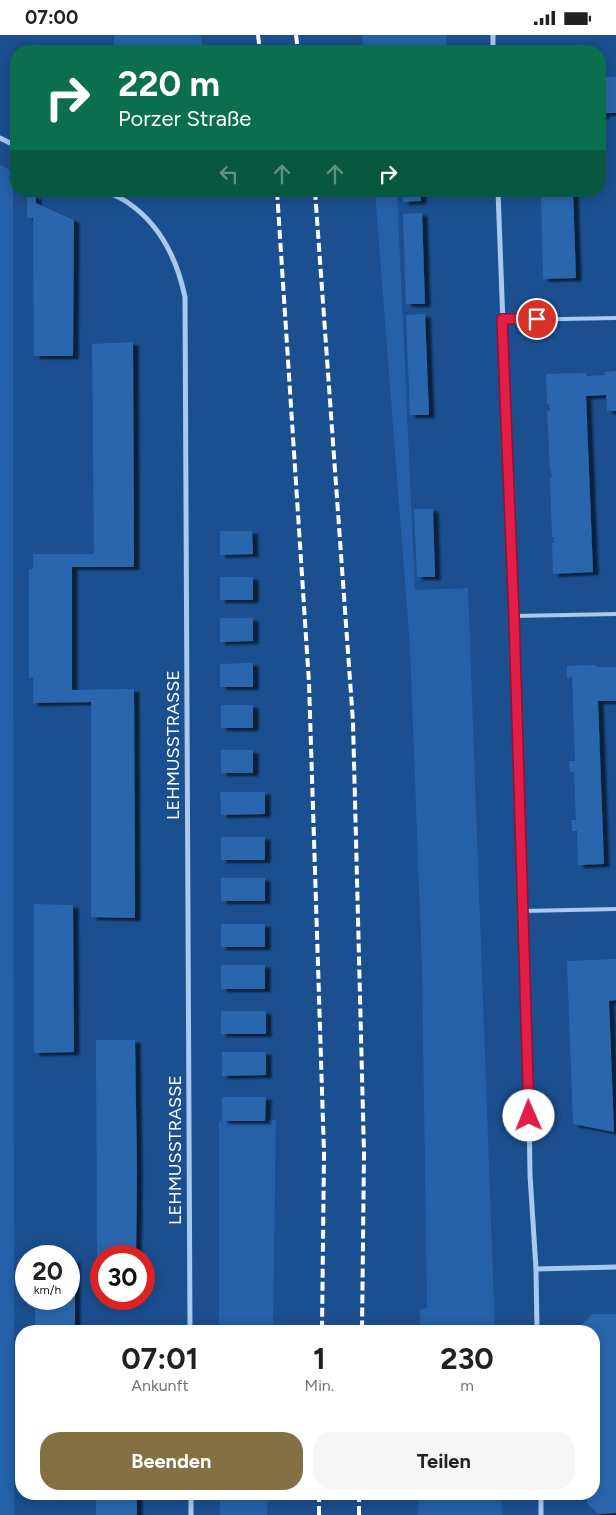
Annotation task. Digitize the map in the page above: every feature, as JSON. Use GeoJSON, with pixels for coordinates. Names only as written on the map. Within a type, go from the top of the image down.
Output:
{"type":"FeatureCollection","features":[{"type":"Feature","properties":{"kind":"street","name":"LEHMUSSTRASSE"},"geometry":{"type":"LineString","coordinates":[[117,197],[127,202],[153,224],[171,254],[180,274],[185,297],[190,1325]]}},
{"type":"Feature","properties":{"kind":"street"},"geometry":{"type":"LineString","coordinates":[[498,197],[524,911],[530,1175],[536,1269],[537,1325]]}},
{"type":"Feature","properties":{"kind":"street"},"geometry":{"type":"LineString","coordinates":[[536,1269],[616,1267]]}},
{"type":"Feature","properties":{"kind":"street"},"geometry":{"type":"LineString","coordinates":[[191,1500],[191,1515]]}},
{"type":"Feature","properties":{"kind":"street"},"geometry":{"type":"LineString","coordinates":[[541,1500],[541,1515]]}},
{"type":"Feature","properties":{"kind":"lane"},"geometry":{"type":"LineString","coordinates":[[502,319],[616,318]]}},
{"type":"Feature","properties":{"kind":"lane"},"geometry":{"type":"LineString","coordinates":[[514,616],[616,614]]}},
{"type":"Feature","properties":{"kind":"lane"},"geometry":{"type":"LineString","coordinates":[[524,911],[616,909]]}},
{"type":"Feature","properties":{"kind":"shaded area"},"geometry":{"type":"Polygon","coordinates":[[[114,35],[201,35],[202,45],[114,45],[114,35]]]}},
{"type":"Feature","properties":{"kind":"shaded area"},"geometry":{"type":"Polygon","coordinates":[[[362,35],[447,35],[446,45],[363,45],[362,35]]]}},
{"type":"Feature","properties":{"kind":"shaded area"},"geometry":{"type":"Polygon","coordinates":[[[0,165],[10,170],[10,197],[13,197],[14,1515],[0,1515],[0,165]]]}},
{"type":"Feature","properties":{"kind":"shaded area"},"geometry":{"type":"Polygon","coordinates":[[[375,197],[397,197],[415,590],[468,588],[495,1325],[420,1325],[420,1309],[427,1308],[422,968],[410,647],[375,197]]]}},
{"type":"Feature","properties":{"kind":"shaded area"},"geometry":{"type":"Polygon","coordinates":[[[276,1120],[273,1325],[219,1325],[219,1121],[276,1120]]]}},
{"type":"Feature","properties":{"kind":"shaded area"},"geometry":{"type":"Polygon","coordinates":[[[220,1500],[268,1500],[267,1515],[220,1515],[220,1500]]]}},
{"type":"Feature","properties":{"kind":"shaded area"},"geometry":{"type":"Polygon","coordinates":[[[419,1500],[501,1500],[502,1515],[418,1515],[419,1500]]]}},
{"type":"Feature","properties":{"kind":"building"},"geometry":{"type":"Polygon","coordinates":[[[606,77],[616,77],[616,113],[606,113],[606,77]]]}},
{"type":"Feature","properties":{"kind":"building"},"geometry":{"type":"Polygon","coordinates":[[[27,197],[36,197],[36,203],[74,220],[73,356],[34,356],[33,218],[27,217],[27,197]]]}},
{"type":"Feature","properties":{"kind":"building"},"geometry":{"type":"Polygon","coordinates":[[[403,197],[421,197],[421,201],[403,202],[403,197]]]}},
{"type":"Feature","properties":{"kind":"building"},"geometry":{"type":"Polygon","coordinates":[[[541,197],[573,197],[576,278],[543,279],[541,197]]]}},
{"type":"Feature","properties":{"kind":"building"},"geometry":{"type":"Polygon","coordinates":[[[422,213],[425,304],[406,304],[403,214],[422,213]]]}},
{"type":"Feature","properties":{"kind":"building"},"geometry":{"type":"Polygon","coordinates":[[[425,314],[429,415],[410,415],[406,315],[425,314]]]}},
{"type":"Feature","properties":{"kind":"building"},"geometry":{"type":"Polygon","coordinates":[[[133,342],[134,567],[72,567],[72,690],[134,689],[135,918],[91,917],[91,702],[33,703],[33,678],[29,678],[29,569],[33,569],[33,554],[94,554],[92,344],[133,342]]]}},
{"type":"Feature","properties":{"kind":"building"},"geometry":{"type":"Polygon","coordinates":[[[616,371],[616,411],[607,411],[606,395],[586,396],[593,572],[553,574],[552,543],[554,543],[554,537],[552,537],[550,478],[552,478],[547,411],[550,411],[549,404],[547,404],[546,374],[586,373],[587,376],[605,375],[605,372],[616,371]]]}},
{"type":"Feature","properties":{"kind":"building"},"geometry":{"type":"Polygon","coordinates":[[[414,509],[433,509],[435,577],[417,577],[414,509]]]}},
{"type":"Feature","properties":{"kind":"building"},"geometry":{"type":"Polygon","coordinates":[[[220,531],[252,531],[253,554],[220,555],[220,531]]]}},
{"type":"Feature","properties":{"kind":"building"},"geometry":{"type":"Polygon","coordinates":[[[220,577],[253,577],[253,600],[220,600],[220,577]]]}},
{"type":"Feature","properties":{"kind":"building"},"geometry":{"type":"Polygon","coordinates":[[[220,618],[253,618],[253,641],[220,642],[220,618]]]}},
{"type":"Feature","properties":{"kind":"building"},"geometry":{"type":"Polygon","coordinates":[[[253,663],[253,687],[220,687],[220,664],[253,663]]]}},
{"type":"Feature","properties":{"kind":"building"},"geometry":{"type":"Polygon","coordinates":[[[596,665],[597,667],[616,667],[616,701],[598,701],[604,864],[578,865],[577,831],[572,831],[571,820],[576,820],[574,772],[570,772],[569,761],[575,761],[572,677],[567,678],[567,666],[596,665]]]}},
{"type":"Feature","properties":{"kind":"building"},"geometry":{"type":"Polygon","coordinates":[[[221,705],[253,705],[253,728],[221,728],[221,705]]]}},
{"type":"Feature","properties":{"kind":"building"},"geometry":{"type":"Polygon","coordinates":[[[221,750],[253,750],[253,773],[221,773],[221,750]]]}},
{"type":"Feature","properties":{"kind":"building"},"geometry":{"type":"Polygon","coordinates":[[[220,792],[265,792],[265,814],[221,815],[220,792]]]}},
{"type":"Feature","properties":{"kind":"building"},"geometry":{"type":"Polygon","coordinates":[[[221,837],[265,837],[265,860],[221,860],[221,837]]]}},
{"type":"Feature","properties":{"kind":"building"},"geometry":{"type":"Polygon","coordinates":[[[221,878],[265,878],[265,901],[221,901],[221,878]]]}},
{"type":"Feature","properties":{"kind":"building"},"geometry":{"type":"Polygon","coordinates":[[[34,904],[73,905],[74,1052],[34,1053],[34,904]]]}},
{"type":"Feature","properties":{"kind":"building"},"geometry":{"type":"Polygon","coordinates":[[[221,924],[265,924],[265,947],[221,947],[221,924]]]}},
{"type":"Feature","properties":{"kind":"building"},"geometry":{"type":"Polygon","coordinates":[[[616,959],[616,1000],[609,1001],[614,1132],[573,1124],[567,961],[616,959]]]}},
{"type":"Feature","properties":{"kind":"building"},"geometry":{"type":"Polygon","coordinates":[[[221,965],[265,965],[265,989],[221,989],[221,965]]]}},
{"type":"Feature","properties":{"kind":"building"},"geometry":{"type":"Polygon","coordinates":[[[221,1011],[266,1011],[266,1034],[221,1034],[221,1011]]]}},
{"type":"Feature","properties":{"kind":"building"},"geometry":{"type":"Polygon","coordinates":[[[96,1040],[135,1040],[136,1245],[97,1245],[96,1040]]]}},
{"type":"Feature","properties":{"kind":"building"},"geometry":{"type":"Polygon","coordinates":[[[222,1052],[266,1052],[266,1075],[222,1076],[222,1052]]]}},
{"type":"Feature","properties":{"kind":"building"},"geometry":{"type":"Polygon","coordinates":[[[222,1097],[266,1097],[265,1121],[222,1121],[222,1097]]]}},
{"type":"Feature","properties":{"kind":"building"},"geometry":{"type":"Polygon","coordinates":[[[35,1310],[75,1310],[75,1325],[35,1325],[35,1310]]]}},
{"type":"Feature","properties":{"kind":"building"},"geometry":{"type":"Polygon","coordinates":[[[592,1314],[616,1314],[616,1513],[598,1514],[587,1503],[587,1500],[600,1500],[600,1325],[582,1325],[592,1314]]]}},
{"type":"Feature","properties":{"kind":"building"},"geometry":{"type":"Polygon","coordinates":[[[96,1500],[137,1500],[137,1515],[96,1515],[96,1500]]]}},
{"type":"Feature","properties":{"kind":"railway"},"geometry":{"type":"LineString","coordinates":[[258,35],[259,45]]}},
{"type":"Feature","properties":{"kind":"railway"},"geometry":{"type":"LineString","coordinates":[[296,35],[297,45]]}},
{"type":"Feature","properties":{"kind":"railway"},"geometry":{"type":"LineString","coordinates":[[277,197],[309,683],[324,1153],[322,1325]]}},
{"type":"Feature","properties":{"kind":"railway"},"geometry":{"type":"LineString","coordinates":[[315,197],[353,722],[364,1153],[362,1325]]}},
{"type":"Feature","properties":{"kind":"railway"},"geometry":{"type":"LineString","coordinates":[[319,1500],[319,1515]]}},
{"type":"Feature","properties":{"kind":"railway"},"geometry":{"type":"LineString","coordinates":[[359,1500],[359,1515]]}},
{"type":"Feature","properties":{"kind":"route"},"geometry":{"type":"LineString","coordinates":[[529,1116],[514,616],[502,319],[537,319]]}}]}
